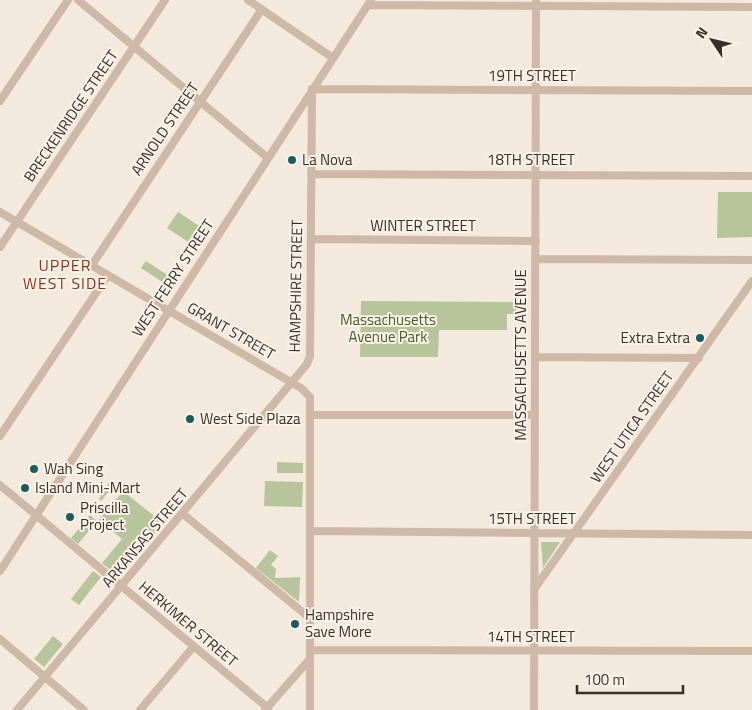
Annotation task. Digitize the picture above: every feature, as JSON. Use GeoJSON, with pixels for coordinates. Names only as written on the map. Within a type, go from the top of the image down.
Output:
{"type":"FeatureCollection","features":[{"type":"Feature","properties":{"kind":"street"},"geometry":{"type":"LineString","coordinates":[[0,101],[68,0]]}},
{"type":"Feature","properties":{"kind":"street"},"geometry":{"type":"LineString","coordinates":[[78,0],[268,158]]}},
{"type":"Feature","properties":{"kind":"street","name":"BRECKENRIDGE STREET"},"geometry":{"type":"LineString","coordinates":[[0,247],[165,0]]}},
{"type":"Feature","properties":{"kind":"street"},"geometry":{"type":"LineString","coordinates":[[248,0],[333,58]]}},
{"type":"Feature","properties":{"kind":"street"},"geometry":{"type":"LineString","coordinates":[[369,2],[752,7]]}},
{"type":"Feature","properties":{"kind":"street","name":"WEST FERRY STREET"},"geometry":{"type":"LineString","coordinates":[[0,571],[369,2]]}},
{"type":"Feature","properties":{"kind":"street","name":"MASSACHUSETTS AVENUE"},"geometry":{"type":"LineString","coordinates":[[534,710],[536,3]]}},
{"type":"Feature","properties":{"kind":"street","name":"ARNOLD STREET"},"geometry":{"type":"LineString","coordinates":[[92,265],[262,9]]}},
{"type":"Feature","properties":{"kind":"street","name":"19TH STREET"},"geometry":{"type":"LineString","coordinates":[[312,89],[752,90]]}},
{"type":"Feature","properties":{"kind":"street","name":"HAMPSHIRE STREET"},"geometry":{"type":"LineString","coordinates":[[293,383],[307,364],[310,356],[312,89]]}},
{"type":"Feature","properties":{"kind":"street","name":"18TH STREET"},"geometry":{"type":"LineString","coordinates":[[311,174],[752,176]]}},
{"type":"Feature","properties":{"kind":"street","name":"GRANT STREET"},"geometry":{"type":"LineString","coordinates":[[0,212],[293,383]]}},
{"type":"Feature","properties":{"kind":"street","name":"WINTER STREET"},"geometry":{"type":"LineString","coordinates":[[311,239],[536,240]]}},
{"type":"Feature","properties":{"kind":"street"},"geometry":{"type":"LineString","coordinates":[[536,259],[752,260]]}},
{"type":"Feature","properties":{"kind":"street"},"geometry":{"type":"LineString","coordinates":[[0,436],[108,275]]}},
{"type":"Feature","properties":{"kind":"street","name":"WEST UTICA STREET"},"geometry":{"type":"LineString","coordinates":[[534,588],[752,281]]}},
{"type":"Feature","properties":{"kind":"street"},"geometry":{"type":"LineString","coordinates":[[535,357],[699,358]]}},
{"type":"Feature","properties":{"kind":"street"},"geometry":{"type":"LineString","coordinates":[[293,383],[310,397],[312,415],[310,710]]}},
{"type":"Feature","properties":{"kind":"street","name":"ARKANSAS STREET"},"geometry":{"type":"LineString","coordinates":[[18,710],[293,383]]}},
{"type":"Feature","properties":{"kind":"street"},"geometry":{"type":"LineString","coordinates":[[312,415],[535,415]]}},
{"type":"Feature","properties":{"kind":"street","name":"HERKIMER STREET"},"geometry":{"type":"LineString","coordinates":[[0,485],[194,646],[266,709]]}},
{"type":"Feature","properties":{"kind":"street"},"geometry":{"type":"LineString","coordinates":[[183,514],[311,619]]}},
{"type":"Feature","properties":{"kind":"street","name":"15TH STREET"},"geometry":{"type":"LineString","coordinates":[[311,531],[752,534]]}},
{"type":"Feature","properties":{"kind":"street"},"geometry":{"type":"LineString","coordinates":[[0,639],[84,710]]}},
{"type":"Feature","properties":{"kind":"street"},"geometry":{"type":"LineString","coordinates":[[140,710],[194,646]]}},
{"type":"Feature","properties":{"kind":"street","name":"14TH STREET"},"geometry":{"type":"LineString","coordinates":[[310,654],[534,650],[752,652]]}},
{"type":"Feature","properties":{"kind":"street"},"geometry":{"type":"LineString","coordinates":[[266,709],[310,654]]}},
{"type":"Feature","properties":{"kind":"green space"},"geometry":{"type":"Polygon","coordinates":[[[718,192],[752,192],[752,237],[717,238],[718,192]]]}},
{"type":"Feature","properties":{"kind":"green space"},"geometry":{"type":"Polygon","coordinates":[[[178,212],[207,231],[196,247],[167,228],[178,212]]]}},
{"type":"Feature","properties":{"kind":"green space"},"geometry":{"type":"Polygon","coordinates":[[[146,261],[175,280],[170,287],[141,268],[146,261]]]}},
{"type":"Feature","properties":{"kind":"green space","name":"Massachusetts Avenue Park"},"geometry":{"type":"Polygon","coordinates":[[[361,301],[526,302],[526,314],[507,314],[507,330],[439,330],[438,357],[360,357],[361,301]]]}},
{"type":"Feature","properties":{"kind":"green space"},"geometry":{"type":"Polygon","coordinates":[[[277,462],[303,463],[303,473],[277,473],[277,462]]]}},
{"type":"Feature","properties":{"kind":"green space"},"geometry":{"type":"Polygon","coordinates":[[[265,481],[303,482],[302,507],[264,506],[265,481]]]}},
{"type":"Feature","properties":{"kind":"green space"},"geometry":{"type":"Polygon","coordinates":[[[109,482],[112,488],[101,501],[99,499],[109,482]]]}},
{"type":"Feature","properties":{"kind":"green space"},"geometry":{"type":"Polygon","coordinates":[[[123,491],[163,523],[119,577],[102,563],[122,539],[99,520],[123,491]]]}},
{"type":"Feature","properties":{"kind":"green space"},"geometry":{"type":"Polygon","coordinates":[[[90,515],[97,521],[78,544],[71,538],[90,515]]]}},
{"type":"Feature","properties":{"kind":"green space"},"geometry":{"type":"Polygon","coordinates":[[[541,542],[560,542],[543,568],[541,542]]]}},
{"type":"Feature","properties":{"kind":"green space"},"geometry":{"type":"Polygon","coordinates":[[[270,550],[278,556],[271,565],[276,569],[275,578],[300,577],[299,602],[256,568],[270,550]]]}},
{"type":"Feature","properties":{"kind":"green space"},"geometry":{"type":"Polygon","coordinates":[[[93,571],[101,577],[79,605],[71,599],[93,571]]]}},
{"type":"Feature","properties":{"kind":"green space"},"geometry":{"type":"Polygon","coordinates":[[[53,636],[63,644],[44,667],[34,659],[53,636]]]}},
{"type":"Feature","properties":{"kind":"place","name":"La Nova"},"geometry":{"type":"Point","coordinates":[292,160]}},
{"type":"Feature","properties":{"kind":"place","name":"Extra Extra"},"geometry":{"type":"Point","coordinates":[700,338]}},
{"type":"Feature","properties":{"kind":"place","name":"West Side Plaza"},"geometry":{"type":"Point","coordinates":[190,419]}},
{"type":"Feature","properties":{"kind":"place","name":"Wah Sing"},"geometry":{"type":"Point","coordinates":[34,469]}},
{"type":"Feature","properties":{"kind":"place","name":"Island Mini-Mart"},"geometry":{"type":"Point","coordinates":[25,488]}},
{"type":"Feature","properties":{"kind":"place","name":"Priscilla Project"},"geometry":{"type":"Point","coordinates":[70,517]}},
{"type":"Feature","properties":{"kind":"place","name":"Hampshire Save More"},"geometry":{"type":"Point","coordinates":[295,624]}},
{"type":"Feature","properties":{"kind":"district","name":"UPPER WEST SIDE"},"geometry":{"type":"Point","coordinates":[65,274]}}]}
